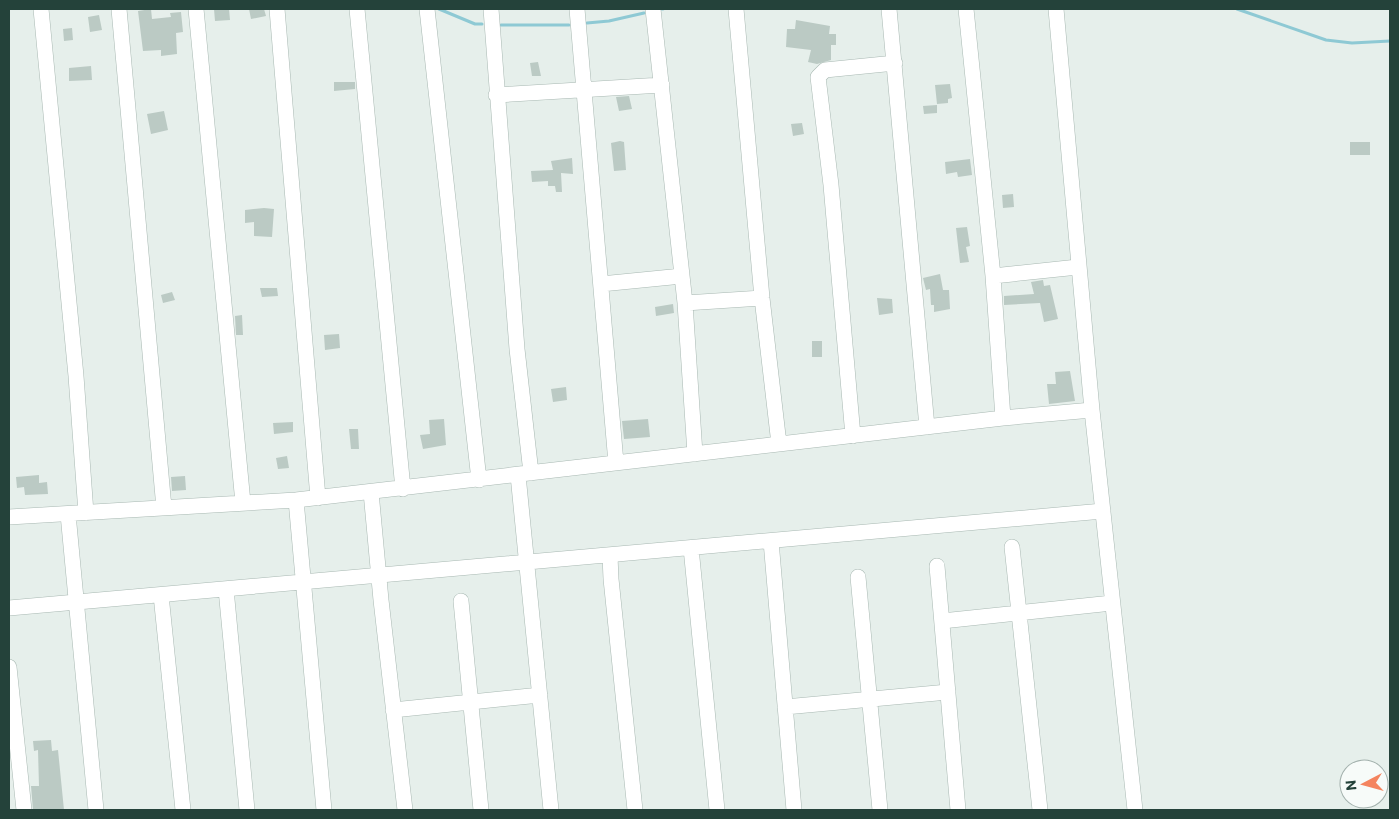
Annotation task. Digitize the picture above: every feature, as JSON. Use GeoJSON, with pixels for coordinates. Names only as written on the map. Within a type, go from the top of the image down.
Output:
{"type":"FeatureCollection","features":[{"type":"Feature","properties":{"kind":"street"},"geometry":{"type":"LineString","coordinates":[[40,9],[76,376],[86,513]]}},
{"type":"Feature","properties":{"kind":"street"},"geometry":{"type":"LineString","coordinates":[[119,9],[164,508]]}},
{"type":"Feature","properties":{"kind":"street"},"geometry":{"type":"LineString","coordinates":[[196,9],[243,503]]}},
{"type":"Feature","properties":{"kind":"street"},"geometry":{"type":"LineString","coordinates":[[276,9],[318,498]]}},
{"type":"Feature","properties":{"kind":"street"},"geometry":{"type":"LineString","coordinates":[[357,9],[402,489]]}},
{"type":"Feature","properties":{"kind":"street"},"geometry":{"type":"LineString","coordinates":[[427,9],[479,480]]}},
{"type":"Feature","properties":{"kind":"street"},"geometry":{"type":"LineString","coordinates":[[491,9],[496,96],[517,349],[525,474],[527,563],[551,810]]}},
{"type":"Feature","properties":{"kind":"street"},"geometry":{"type":"LineString","coordinates":[[577,9],[616,464]]}},
{"type":"Feature","properties":{"kind":"street"},"geometry":{"type":"LineString","coordinates":[[653,9],[685,303],[696,454]]}},
{"type":"Feature","properties":{"kind":"street"},"geometry":{"type":"LineString","coordinates":[[736,9],[762,298],[779,444]]}},
{"type":"Feature","properties":{"kind":"street"},"geometry":{"type":"LineString","coordinates":[[890,9],[928,427]]}},
{"type":"Feature","properties":{"kind":"street"},"geometry":{"type":"LineString","coordinates":[[966,9],[993,276],[1003,418]]}},
{"type":"Feature","properties":{"kind":"street"},"geometry":{"type":"LineString","coordinates":[[1056,9],[1092,410],[1135,810]]}},
{"type":"Feature","properties":{"kind":"street"},"geometry":{"type":"LineString","coordinates":[[853,436],[831,185],[818,77],[825,70],[895,63]]}},
{"type":"Feature","properties":{"kind":"street"},"geometry":{"type":"LineString","coordinates":[[496,96],[662,85]]}},
{"type":"Feature","properties":{"kind":"street"},"geometry":{"type":"LineString","coordinates":[[993,276],[1078,267]]}},
{"type":"Feature","properties":{"kind":"street"},"geometry":{"type":"LineString","coordinates":[[601,284],[682,276]]}},
{"type":"Feature","properties":{"kind":"street"},"geometry":{"type":"LineString","coordinates":[[685,303],[762,298]]}},
{"type":"Feature","properties":{"kind":"street"},"geometry":{"type":"LineString","coordinates":[[9,517],[318,498],[1003,418],[1092,410]]}},
{"type":"Feature","properties":{"kind":"street"},"geometry":{"type":"LineString","coordinates":[[371,492],[405,810]]}},
{"type":"Feature","properties":{"kind":"street"},"geometry":{"type":"LineString","coordinates":[[296,500],[324,810]]}},
{"type":"Feature","properties":{"kind":"street"},"geometry":{"type":"LineString","coordinates":[[9,608],[1103,511]]}},
{"type":"Feature","properties":{"kind":"street"},"geometry":{"type":"LineString","coordinates":[[68,514],[96,810]]}},
{"type":"Feature","properties":{"kind":"street"},"geometry":{"type":"LineString","coordinates":[[771,541],[794,810]]}},
{"type":"Feature","properties":{"kind":"street"},"geometry":{"type":"LineString","coordinates":[[1012,547],[1040,810]]}},
{"type":"Feature","properties":{"kind":"street"},"geometry":{"type":"LineString","coordinates":[[692,548],[691,566],[717,810]]}},
{"type":"Feature","properties":{"kind":"street"},"geometry":{"type":"LineString","coordinates":[[610,556],[610,579],[635,810]]}},
{"type":"Feature","properties":{"kind":"street"},"geometry":{"type":"LineString","coordinates":[[937,566],[958,810]]}},
{"type":"Feature","properties":{"kind":"street"},"geometry":{"type":"LineString","coordinates":[[858,577],[880,810]]}},
{"type":"Feature","properties":{"kind":"street"},"geometry":{"type":"LineString","coordinates":[[226,589],[247,810]]}},
{"type":"Feature","properties":{"kind":"street"},"geometry":{"type":"LineString","coordinates":[[161,595],[183,810]]}},
{"type":"Feature","properties":{"kind":"street"},"geometry":{"type":"LineString","coordinates":[[461,601],[482,810]]}},
{"type":"Feature","properties":{"kind":"street"},"geometry":{"type":"LineString","coordinates":[[942,620],[1112,603]]}},
{"type":"Feature","properties":{"kind":"street"},"geometry":{"type":"LineString","coordinates":[[9,667],[24,810]]}},
{"type":"Feature","properties":{"kind":"street"},"geometry":{"type":"LineString","coordinates":[[785,707],[948,692]]}},
{"type":"Feature","properties":{"kind":"street"},"geometry":{"type":"LineString","coordinates":[[393,710],[540,695]]}},
{"type":"Feature","properties":{"kind":"building"},"geometry":{"type":"Polygon","coordinates":[[[151,9],[152,19],[171,17],[170,13],[181,12],[183,32],[176,33],[177,54],[161,56],[161,50],[143,51],[138,11],[151,9]]]}},
{"type":"Feature","properties":{"kind":"building"},"geometry":{"type":"Polygon","coordinates":[[[214,9],[229,9],[230,20],[215,21],[214,9]]]}},
{"type":"Feature","properties":{"kind":"building"},"geometry":{"type":"Polygon","coordinates":[[[249,9],[264,9],[266,16],[251,19],[249,9]]]}},
{"type":"Feature","properties":{"kind":"building"},"geometry":{"type":"Polygon","coordinates":[[[99,15],[102,30],[90,32],[88,17],[99,15]]]}},
{"type":"Feature","properties":{"kind":"building"},"geometry":{"type":"Polygon","coordinates":[[[796,20],[830,26],[829,34],[836,34],[836,45],[831,45],[831,60],[817,64],[808,62],[811,50],[786,47],[787,29],[795,29],[796,20]]]}},
{"type":"Feature","properties":{"kind":"building"},"geometry":{"type":"Polygon","coordinates":[[[72,28],[73,40],[64,41],[63,29],[72,28]]]}},
{"type":"Feature","properties":{"kind":"building"},"geometry":{"type":"Polygon","coordinates":[[[538,62],[541,76],[532,76],[530,63],[538,62]]]}},
{"type":"Feature","properties":{"kind":"building"},"geometry":{"type":"Polygon","coordinates":[[[91,66],[92,80],[69,81],[69,68],[91,66]]]}},
{"type":"Feature","properties":{"kind":"building"},"geometry":{"type":"Polygon","coordinates":[[[334,82],[355,82],[355,89],[334,91],[334,82]]]}},
{"type":"Feature","properties":{"kind":"building"},"geometry":{"type":"Polygon","coordinates":[[[950,84],[952,98],[948,99],[948,103],[937,104],[935,85],[950,84]]]}},
{"type":"Feature","properties":{"kind":"building"},"geometry":{"type":"Polygon","coordinates":[[[629,96],[632,109],[619,111],[616,97],[629,96]]]}},
{"type":"Feature","properties":{"kind":"building"},"geometry":{"type":"Polygon","coordinates":[[[937,105],[937,113],[924,114],[923,106],[937,105]]]}},
{"type":"Feature","properties":{"kind":"building"},"geometry":{"type":"Polygon","coordinates":[[[164,111],[168,130],[151,134],[147,114],[164,111]]]}},
{"type":"Feature","properties":{"kind":"building"},"geometry":{"type":"Polygon","coordinates":[[[802,123],[804,134],[793,136],[791,124],[802,123]]]}},
{"type":"Feature","properties":{"kind":"building"},"geometry":{"type":"Polygon","coordinates":[[[624,142],[626,170],[614,171],[611,143],[624,142]]]}},
{"type":"Feature","properties":{"kind":"building"},"geometry":{"type":"Polygon","coordinates":[[[1350,142],[1370,142],[1370,155],[1350,155],[1350,142]]]}},
{"type":"Feature","properties":{"kind":"building"},"geometry":{"type":"Polygon","coordinates":[[[572,158],[573,174],[561,173],[562,192],[556,192],[555,186],[548,186],[548,181],[532,182],[531,171],[553,170],[551,161],[572,158]]]}},
{"type":"Feature","properties":{"kind":"building"},"geometry":{"type":"Polygon","coordinates":[[[970,159],[972,175],[958,177],[957,172],[946,174],[945,162],[970,159]]]}},
{"type":"Feature","properties":{"kind":"building"},"geometry":{"type":"Polygon","coordinates":[[[1013,194],[1014,207],[1003,208],[1002,195],[1013,194]]]}},
{"type":"Feature","properties":{"kind":"building"},"geometry":{"type":"Polygon","coordinates":[[[274,209],[272,237],[254,236],[254,222],[245,223],[245,210],[274,209]]]}},
{"type":"Feature","properties":{"kind":"building"},"geometry":{"type":"Polygon","coordinates":[[[967,227],[970,246],[966,247],[969,262],[960,263],[956,228],[967,227]]]}},
{"type":"Feature","properties":{"kind":"building"},"geometry":{"type":"Polygon","coordinates":[[[940,274],[943,290],[949,290],[950,309],[934,312],[934,305],[931,305],[930,289],[926,290],[923,278],[940,274]]]}},
{"type":"Feature","properties":{"kind":"building"},"geometry":{"type":"Polygon","coordinates":[[[1043,280],[1044,286],[1050,285],[1058,319],[1044,322],[1040,303],[1004,305],[1004,296],[1034,294],[1031,282],[1043,280]]]}},
{"type":"Feature","properties":{"kind":"building"},"geometry":{"type":"Polygon","coordinates":[[[260,288],[277,288],[278,296],[262,297],[260,288]]]}},
{"type":"Feature","properties":{"kind":"building"},"geometry":{"type":"Polygon","coordinates":[[[172,292],[175,300],[163,303],[161,295],[172,292]]]}},
{"type":"Feature","properties":{"kind":"building"},"geometry":{"type":"Polygon","coordinates":[[[877,298],[892,299],[893,313],[879,315],[877,298]]]}},
{"type":"Feature","properties":{"kind":"building"},"geometry":{"type":"Polygon","coordinates":[[[673,304],[674,313],[656,316],[655,307],[673,304]]]}},
{"type":"Feature","properties":{"kind":"building"},"geometry":{"type":"Polygon","coordinates":[[[242,315],[243,335],[236,335],[235,316],[242,315]]]}},
{"type":"Feature","properties":{"kind":"building"},"geometry":{"type":"Polygon","coordinates":[[[339,334],[340,348],[325,350],[324,335],[339,334]]]}},
{"type":"Feature","properties":{"kind":"building"},"geometry":{"type":"Polygon","coordinates":[[[812,341],[822,341],[822,357],[812,357],[812,341]]]}},
{"type":"Feature","properties":{"kind":"building"},"geometry":{"type":"Polygon","coordinates":[[[1070,371],[1075,401],[1049,404],[1047,384],[1056,384],[1055,372],[1070,371]]]}},
{"type":"Feature","properties":{"kind":"building"},"geometry":{"type":"Polygon","coordinates":[[[566,387],[567,400],[553,402],[551,389],[566,387]]]}},
{"type":"Feature","properties":{"kind":"building"},"geometry":{"type":"Polygon","coordinates":[[[444,419],[446,445],[423,449],[420,435],[430,434],[429,420],[444,419]]]}},
{"type":"Feature","properties":{"kind":"building"},"geometry":{"type":"Polygon","coordinates":[[[648,419],[650,437],[624,439],[622,421],[648,419]]]}},
{"type":"Feature","properties":{"kind":"building"},"geometry":{"type":"Polygon","coordinates":[[[293,422],[293,432],[274,434],[273,423],[293,422]]]}},
{"type":"Feature","properties":{"kind":"building"},"geometry":{"type":"Polygon","coordinates":[[[349,429],[358,429],[359,449],[351,449],[349,429]]]}},
{"type":"Feature","properties":{"kind":"building"},"geometry":{"type":"Polygon","coordinates":[[[287,456],[289,468],[278,469],[276,458],[287,456]]]}},
{"type":"Feature","properties":{"kind":"building"},"geometry":{"type":"Polygon","coordinates":[[[39,475],[39,483],[47,482],[48,494],[25,495],[24,487],[17,488],[16,477],[39,475]]]}},
{"type":"Feature","properties":{"kind":"building"},"geometry":{"type":"Polygon","coordinates":[[[185,476],[186,490],[172,491],[171,477],[185,476]]]}},
{"type":"Feature","properties":{"kind":"building"},"geometry":{"type":"Polygon","coordinates":[[[51,740],[52,751],[58,750],[64,810],[33,810],[31,786],[39,786],[38,750],[34,751],[33,741],[51,740]]]}},
{"type":"Feature","properties":{"kind":"waterway"},"geometry":{"type":"LineString","coordinates":[[439,9],[475,24],[482,24]]}},
{"type":"Feature","properties":{"kind":"waterway"},"geometry":{"type":"LineString","coordinates":[[1237,9],[1326,40],[1352,43],[1390,41]]}},
{"type":"Feature","properties":{"kind":"waterway"},"geometry":{"type":"LineString","coordinates":[[587,23],[609,21],[644,13]]}},
{"type":"Feature","properties":{"kind":"waterway"},"geometry":{"type":"LineString","coordinates":[[501,25],[569,25]]}}]}
